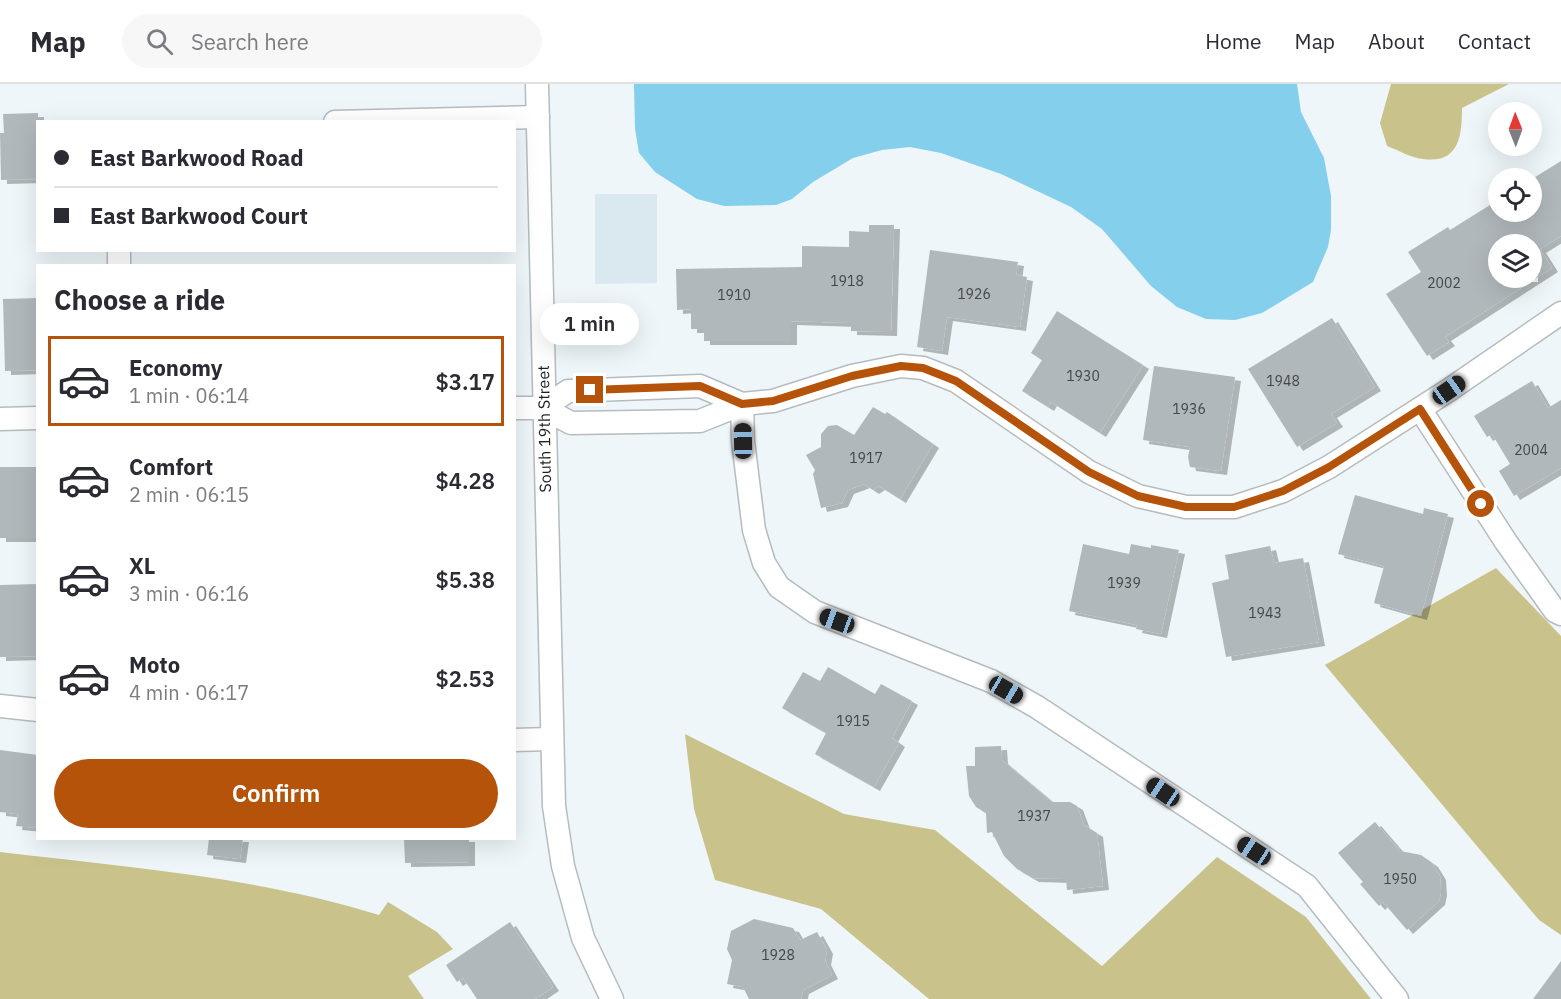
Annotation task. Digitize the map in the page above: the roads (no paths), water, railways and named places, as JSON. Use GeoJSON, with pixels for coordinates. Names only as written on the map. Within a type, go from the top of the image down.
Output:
{"type":"FeatureCollection","features":[{"type":"Feature","properties":{"kind":"street","name":"South 19th Street"},"geometry":{"type":"LineString","coordinates":[[537,84],[554,806],[563,866],[583,938],[612,999]]}},
{"type":"Feature","properties":{"kind":"street"},"geometry":{"type":"LineString","coordinates":[[416,120],[538,117]]}},
{"type":"Feature","properties":{"kind":"street"},"geometry":{"type":"LineString","coordinates":[[516,408],[543,408],[572,423],[700,421],[742,404],[773,401],[852,376],[901,366],[923,368],[956,381],[1089,472],[1138,496],[1186,507],[1234,507],[1283,491],[1329,467],[1420,409],[1561,313]]}},
{"type":"Feature","properties":{"kind":"street"},"geometry":{"type":"LineString","coordinates":[[543,408],[568,391],[700,386],[742,404]]}},
{"type":"Feature","properties":{"kind":"street"},"geometry":{"type":"LineString","coordinates":[[742,404],[743,441],[754,530],[764,563],[779,587],[815,612],[992,681],[1037,707],[1307,886],[1397,999]]}},
{"type":"Feature","properties":{"kind":"street"},"geometry":{"type":"LineString","coordinates":[[1420,409],[1506,542],[1555,611],[1561,614]]}},
{"type":"Feature","properties":{"kind":"street"},"geometry":{"type":"LineString","coordinates":[[0,419],[36,418]]}},
{"type":"Feature","properties":{"kind":"street"},"geometry":{"type":"LineString","coordinates":[[0,706],[36,710]]}},
{"type":"Feature","properties":{"kind":"street"},"geometry":{"type":"LineString","coordinates":[[516,740],[551,739]]}},
{"type":"Feature","properties":{"kind":"water"},"geometry":{"type":"Polygon","coordinates":[[[634,84],[1297,84],[1301,112],[1324,158],[1331,196],[1331,230],[1328,247],[1313,282],[1262,313],[1235,320],[1206,319],[1177,307],[1151,286],[1102,229],[1071,207],[1001,174],[941,153],[910,147],[882,150],[853,158],[813,182],[792,199],[776,205],[724,206],[697,199],[655,172],[639,153],[635,129],[634,84]]]}}]}
